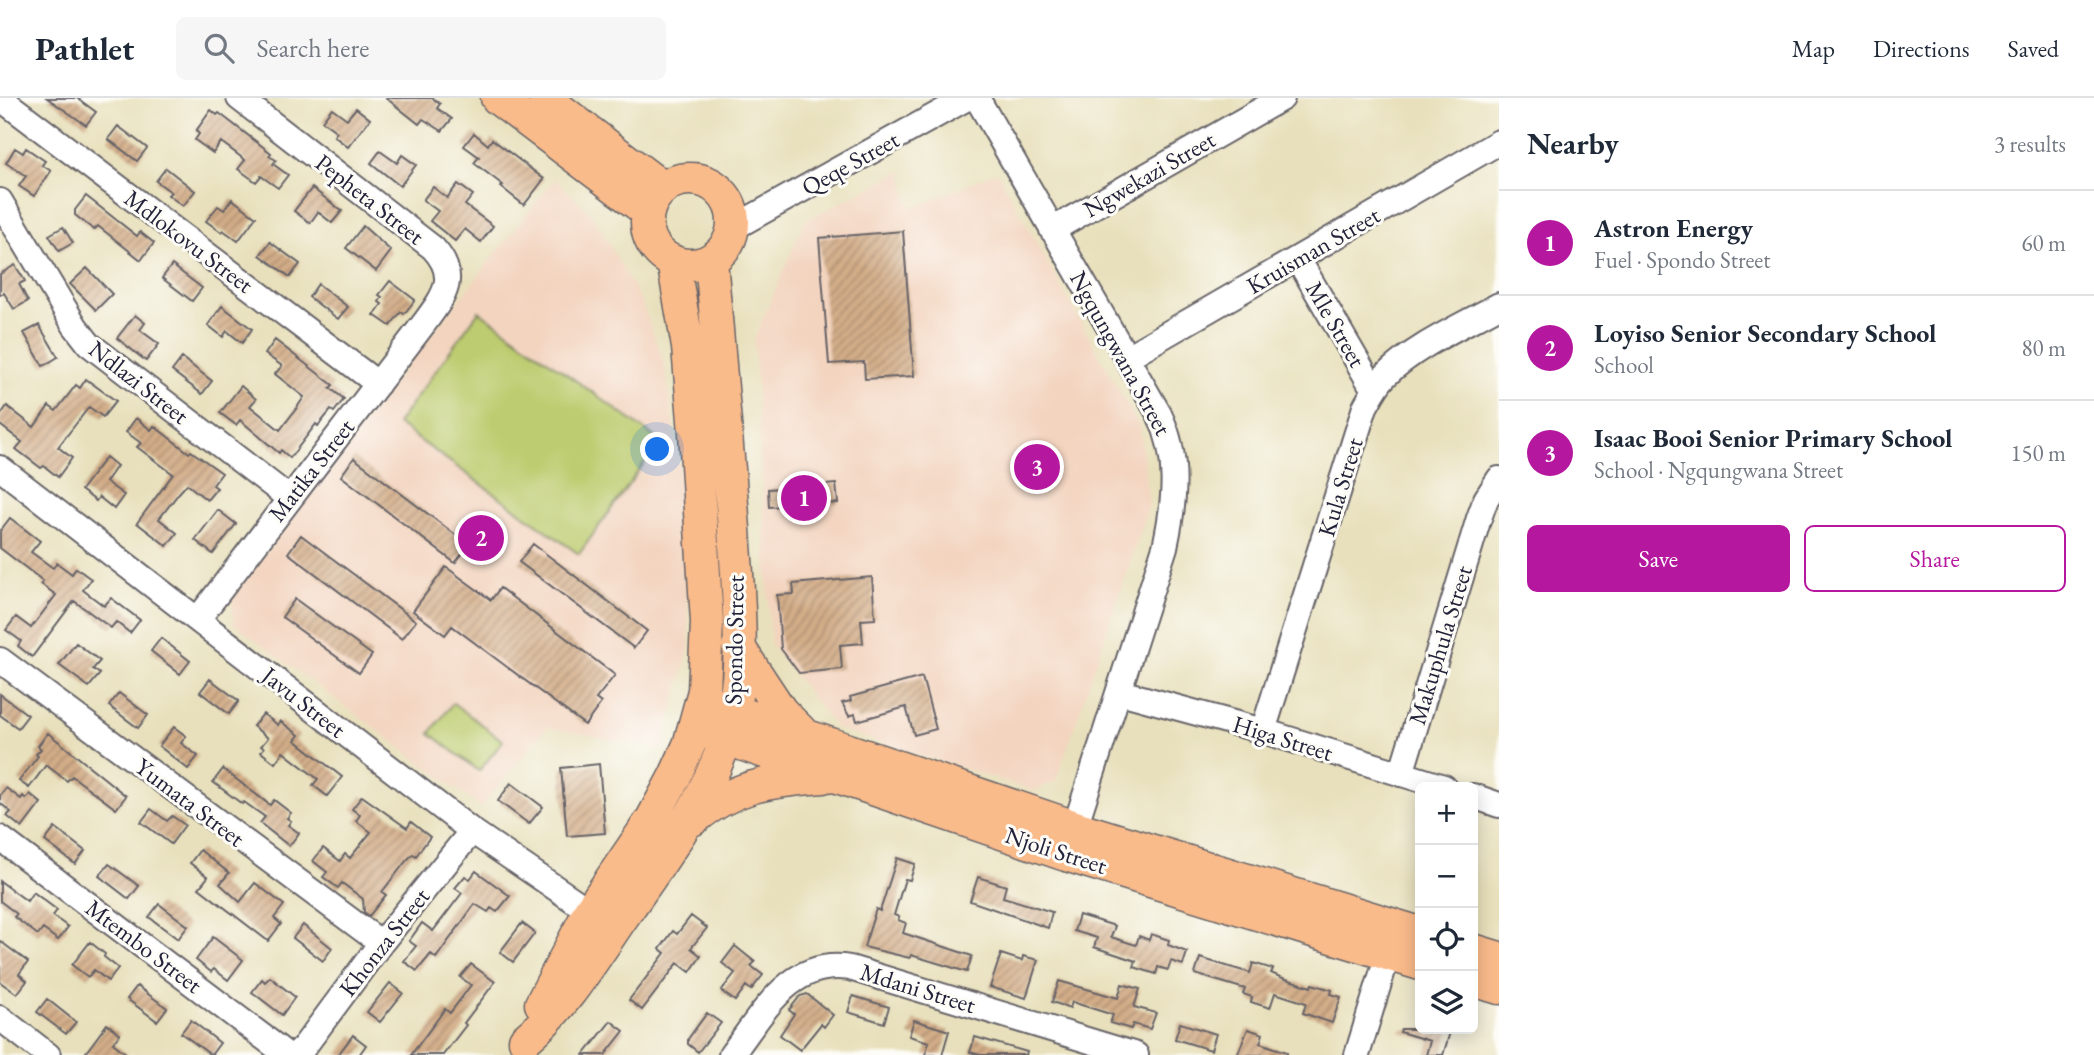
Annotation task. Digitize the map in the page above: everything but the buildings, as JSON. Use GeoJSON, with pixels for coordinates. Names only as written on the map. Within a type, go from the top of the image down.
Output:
{"type":"FeatureCollection","features":[{"type":"Feature","properties":{"kind":"main road"},"geometry":{"type":"LineString","coordinates":[[498,98],[656,200]]}},
{"type":"Feature","properties":{"kind":"main road"},"geometry":{"type":"LineString","coordinates":[[545,98],[656,200]]}},
{"type":"Feature","properties":{"kind":"main road"},"geometry":{"type":"LineString","coordinates":[[682,180],[712,184],[726,198],[733,217],[733,228],[726,247],[710,260],[698,264],[685,265],[673,261],[657,250],[648,232],[656,200],[682,180]]}},
{"type":"Feature","properties":{"kind":"main road","name":"Spondo Street"},"geometry":{"type":"LineString","coordinates":[[602,919],[687,824],[709,781],[730,725],[738,646],[738,591],[728,447],[710,260]]}},
{"type":"Feature","properties":{"kind":"main road","name":"Spondo Street"},"geometry":{"type":"LineString","coordinates":[[520,1048],[565,999],[602,919],[675,776],[698,714],[708,622],[688,347],[673,261]]}},
{"type":"Feature","properties":{"kind":"main road"},"geometry":{"type":"LineString","coordinates":[[738,646],[781,711],[804,735]]}},
{"type":"Feature","properties":{"kind":"main road","name":"Njoli Street"},"geometry":{"type":"LineString","coordinates":[[698,714],[730,725],[835,776],[1066,855],[1415,962]]}},
{"type":"Feature","properties":{"kind":"main road","name":"Njoli Street"},"geometry":{"type":"LineString","coordinates":[[730,725],[804,735],[1075,827],[1415,931]]}},
{"type":"Feature","properties":{"kind":"main road"},"geometry":{"type":"LineString","coordinates":[[687,824],[713,803],[744,788],[777,781],[835,776]]}},
{"type":"Feature","properties":{"kind":"main road"},"geometry":{"type":"LineString","coordinates":[[1478,952],[1499,958]]}},
{"type":"Feature","properties":{"kind":"main road"},"geometry":{"type":"LineString","coordinates":[[1478,982],[1499,988]]}},
{"type":"Feature","properties":{"kind":"street","name":"Mdlokovu Street"},"geometry":{"type":"LineString","coordinates":[[0,98],[377,384]]}},
{"type":"Feature","properties":{"kind":"street","name":"Pepheta Street"},"geometry":{"type":"LineString","coordinates":[[239,98],[418,235],[440,255],[446,268],[448,284],[442,299],[425,322]]}},
{"type":"Feature","properties":{"kind":"street","name":"Qeqe Street"},"geometry":{"type":"LineString","coordinates":[[733,228],[967,98]]}},
{"type":"Feature","properties":{"kind":"street","name":"Ngqungwana Street"},"geometry":{"type":"LineString","coordinates":[[977,98],[1127,358],[1167,430],[1171,443],[1175,483],[1174,508],[1165,547],[1075,827]]}},
{"type":"Feature","properties":{"kind":"street","name":"Ngwekazi Street"},"geometry":{"type":"LineString","coordinates":[[1052,230],[1282,98]]}},
{"type":"Feature","properties":{"kind":"street","name":"Kruisman Street"},"geometry":{"type":"LineString","coordinates":[[1127,358],[1499,142]]}},
{"type":"Feature","properties":{"kind":"street","name":"Ndlazi Street"},"geometry":{"type":"LineString","coordinates":[[0,201],[75,326],[89,344],[289,498]]}},
{"type":"Feature","properties":{"kind":"street","name":"Mle Street"},"geometry":{"type":"LineString","coordinates":[[1298,258],[1374,390]]}},
{"type":"Feature","properties":{"kind":"street","name":"Kula Street"},"geometry":{"type":"LineString","coordinates":[[1263,731],[1364,407],[1386,376],[1403,362],[1499,305]]}},
{"type":"Feature","properties":{"kind":"street","name":"Matika Street"},"geometry":{"type":"LineString","coordinates":[[198,620],[425,322]]}},
{"type":"Feature","properties":{"kind":"street","name":"Javu Street"},"geometry":{"type":"LineString","coordinates":[[0,468],[472,831],[602,919]]}},
{"type":"Feature","properties":{"kind":"street","name":"Makuphula Street"},"geometry":{"type":"LineString","coordinates":[[1401,774],[1479,518],[1486,499],[1499,479]]}},
{"type":"Feature","properties":{"kind":"street","name":"Yumata Street"},"geometry":{"type":"LineString","coordinates":[[0,660],[381,943]]}},
{"type":"Feature","properties":{"kind":"street","name":"Higa Street"},"geometry":{"type":"LineString","coordinates":[[1120,692],[1263,731],[1427,782]]}},
{"type":"Feature","properties":{"kind":"street"},"geometry":{"type":"LineString","coordinates":[[1478,798],[1499,805]]}},
{"type":"Feature","properties":{"kind":"street","name":"Khonza Street"},"geometry":{"type":"LineString","coordinates":[[298,1055],[381,943],[472,831]]}},
{"type":"Feature","properties":{"kind":"street","name":"Mtembo Street"},"geometry":{"type":"LineString","coordinates":[[0,838],[287,1055]]}},
{"type":"Feature","properties":{"kind":"street"},"geometry":{"type":"LineString","coordinates":[[1357,1055],[1388,954]]}},
{"type":"Feature","properties":{"kind":"street","name":"Mdani Street"},"geometry":{"type":"LineString","coordinates":[[732,1055],[788,983],[818,968],[833,965],[1136,1055]]}},
{"type":"Feature","properties":{"kind":"street"},"geometry":{"type":"LineString","coordinates":[[0,1018],[48,1055]]}},
{"type":"Feature","properties":{"kind":"shaded area"},"geometry":{"type":"Polygon","coordinates":[[[902,171],[910,209],[997,172],[1140,428],[1149,506],[1056,781],[1034,791],[837,729],[771,645],[754,339],[805,221],[902,171]]]}},
{"type":"Feature","properties":{"kind":"shaded area"},"geometry":{"type":"Polygon","coordinates":[[[555,179],[593,216],[641,301],[664,362],[681,477],[690,646],[662,750],[547,727],[481,807],[234,624],[232,598],[424,344],[555,179]]]}},
{"type":"Feature","properties":{"kind":"green space"},"geometry":{"type":"Polygon","coordinates":[[[479,311],[660,441],[579,554],[397,424],[479,311]]]}},
{"type":"Feature","properties":{"kind":"green space"},"geometry":{"type":"Polygon","coordinates":[[[453,703],[503,741],[479,771],[430,733],[453,703]]]}},
{"type":"Feature","properties":{"kind":"place","name":"Isaac Booi Senior Primary School"},"geometry":{"type":"Point","coordinates":[1037,467]}},
{"type":"Feature","properties":{"kind":"place","name":"Astron Energy"},"geometry":{"type":"Point","coordinates":[804,498]}},
{"type":"Feature","properties":{"kind":"place","name":"Loyiso Senior Secondary School"},"geometry":{"type":"Point","coordinates":[481,538]}}]}
